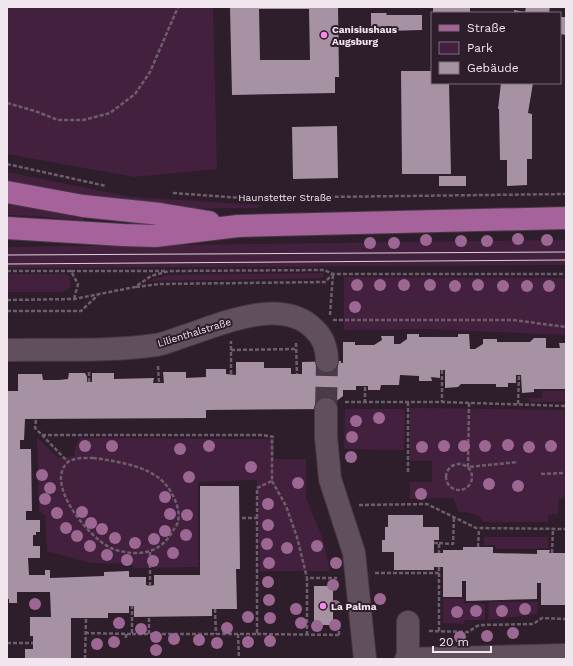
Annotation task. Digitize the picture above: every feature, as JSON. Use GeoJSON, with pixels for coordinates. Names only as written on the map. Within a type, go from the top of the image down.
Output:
{"type":"FeatureCollection","features":[{"type":"Feature","properties":{"kind":"main road"},"geometry":{"type":"LineString","coordinates":[[7,192],[83,206],[160,214],[238,226]]}},
{"type":"Feature","properties":{"kind":"main road"},"geometry":{"type":"LineString","coordinates":[[7,228],[155,236],[238,226],[566,218]]}},
{"type":"Feature","properties":{"kind":"street","name":"Lilienthalstraße"},"geometry":{"type":"LineString","coordinates":[[7,350],[89,350],[158,345],[253,314],[282,313],[296,316],[307,321],[318,333],[327,350],[327,361]]}},
{"type":"Feature","properties":{"kind":"street"},"geometry":{"type":"LineString","coordinates":[[334,405],[326,437],[330,479],[354,553],[365,659]]}},
{"type":"Feature","properties":{"kind":"street"},"geometry":{"type":"LineString","coordinates":[[409,626],[418,659],[566,655]]}},
{"type":"Feature","properties":{"kind":"path"},"geometry":{"type":"LineString","coordinates":[[7,103],[35,111],[58,120],[83,120],[110,113],[135,94],[150,72],[178,7]]}},
{"type":"Feature","properties":{"kind":"path"},"geometry":{"type":"LineString","coordinates":[[7,164],[111,187]]}},
{"type":"Feature","properties":{"kind":"path","name":"Haunstetter Straße"},"geometry":{"type":"LineString","coordinates":[[172,193],[242,198],[566,194]]}},
{"type":"Feature","properties":{"kind":"path"},"geometry":{"type":"LineString","coordinates":[[71,270],[78,284],[74,300]]}},
{"type":"Feature","properties":{"kind":"path"},"geometry":{"type":"LineString","coordinates":[[7,272],[71,270],[324,270],[333,274],[566,274]]}},
{"type":"Feature","properties":{"kind":"path"},"geometry":{"type":"LineString","coordinates":[[135,287],[151,276],[169,270]]}},
{"type":"Feature","properties":{"kind":"path"},"geometry":{"type":"LineString","coordinates":[[7,300],[74,300],[135,287],[160,284],[325,282],[333,274]]}},
{"type":"Feature","properties":{"kind":"path"},"geometry":{"type":"LineString","coordinates":[[333,274],[329,320],[513,320],[566,327]]}},
{"type":"Feature","properties":{"kind":"path"},"geometry":{"type":"LineString","coordinates":[[7,311],[81,311],[99,294]]}},
{"type":"Feature","properties":{"kind":"path"},"geometry":{"type":"LineString","coordinates":[[296,316],[296,374]]}},
{"type":"Feature","properties":{"kind":"path"},"geometry":{"type":"LineString","coordinates":[[230,321],[231,374]]}},
{"type":"Feature","properties":{"kind":"path"},"geometry":{"type":"LineString","coordinates":[[231,350],[296,349]]}},
{"type":"Feature","properties":{"kind":"path"},"geometry":{"type":"LineString","coordinates":[[442,370],[442,402]]}},
{"type":"Feature","properties":{"kind":"path"},"geometry":{"type":"LineString","coordinates":[[518,404],[519,375]]}},
{"type":"Feature","properties":{"kind":"path"},"geometry":{"type":"LineString","coordinates":[[365,386],[365,402]]}},
{"type":"Feature","properties":{"kind":"path"},"geometry":{"type":"LineString","coordinates":[[334,405],[365,402],[442,402],[566,406]]}},
{"type":"Feature","properties":{"kind":"path"},"geometry":{"type":"LineString","coordinates":[[408,402],[408,472]]}},
{"type":"Feature","properties":{"kind":"path"},"geometry":{"type":"LineString","coordinates":[[469,403],[468,467],[472,474],[471,482],[469,485],[461,489],[450,486],[446,478],[448,469],[455,464],[464,464],[468,467],[518,462]]}},
{"type":"Feature","properties":{"kind":"path"},"geometry":{"type":"LineString","coordinates":[[36,420],[35,428],[68,462]]}},
{"type":"Feature","properties":{"kind":"path"},"geometry":{"type":"LineString","coordinates":[[42,435],[263,435],[273,437],[272,481],[286,506],[297,537],[307,578],[307,635]]}},
{"type":"Feature","properties":{"kind":"path"},"geometry":{"type":"LineString","coordinates":[[93,458],[124,463],[140,468],[166,484],[176,501],[179,521],[169,539],[154,550],[150,551],[138,553],[121,552],[108,547],[96,538],[66,501],[62,491],[63,469],[68,462],[76,459],[93,458]]}},
{"type":"Feature","properties":{"kind":"path"},"geometry":{"type":"LineString","coordinates":[[541,474],[566,473]]}},
{"type":"Feature","properties":{"kind":"path"},"geometry":{"type":"LineString","coordinates":[[258,634],[257,488],[272,481]]}},
{"type":"Feature","properties":{"kind":"path"},"geometry":{"type":"LineString","coordinates":[[353,505],[427,504],[476,528],[566,529]]}},
{"type":"Feature","properties":{"kind":"path"},"geometry":{"type":"LineString","coordinates":[[240,518],[257,518]]}},
{"type":"Feature","properties":{"kind":"path"},"geometry":{"type":"LineString","coordinates":[[434,543],[453,544],[454,518]]}},
{"type":"Feature","properties":{"kind":"path"},"geometry":{"type":"LineString","coordinates":[[478,547],[479,528]]}},
{"type":"Feature","properties":{"kind":"path"},"geometry":{"type":"LineString","coordinates":[[552,553],[553,529]]}},
{"type":"Feature","properties":{"kind":"path"},"geometry":{"type":"LineString","coordinates":[[439,543],[439,553]]}},
{"type":"Feature","properties":{"kind":"path"},"geometry":{"type":"LineString","coordinates":[[150,551],[150,586]]}},
{"type":"Feature","properties":{"kind":"path"},"geometry":{"type":"LineString","coordinates":[[439,567],[439,632]]}},
{"type":"Feature","properties":{"kind":"path"},"geometry":{"type":"LineString","coordinates":[[385,573],[439,573]]}},
{"type":"Feature","properties":{"kind":"path"},"geometry":{"type":"LineString","coordinates":[[307,578],[337,578]]}},
{"type":"Feature","properties":{"kind":"path"},"geometry":{"type":"LineString","coordinates":[[132,606],[132,634]]}},
{"type":"Feature","properties":{"kind":"path"},"geometry":{"type":"LineString","coordinates":[[216,609],[216,634]]}},
{"type":"Feature","properties":{"kind":"path"},"geometry":{"type":"LineString","coordinates":[[149,616],[149,634]]}},
{"type":"Feature","properties":{"kind":"path"},"geometry":{"type":"LineString","coordinates":[[85,659],[86,618]]}},
{"type":"Feature","properties":{"kind":"path"},"geometry":{"type":"LineString","coordinates":[[409,626],[439,632],[468,632],[479,625],[533,624],[542,618],[566,619]]}},
{"type":"Feature","properties":{"kind":"path"},"geometry":{"type":"LineString","coordinates":[[85,633],[307,635],[363,634]]}},
{"type":"Feature","properties":{"kind":"path"},"geometry":{"type":"LineString","coordinates":[[126,634],[126,640]]}},
{"type":"Feature","properties":{"kind":"path"},"geometry":{"type":"LineString","coordinates":[[185,639],[186,634]]}},
{"type":"Feature","properties":{"kind":"path"},"geometry":{"type":"LineString","coordinates":[[238,634],[239,659]]}},
{"type":"Feature","properties":{"kind":"path"},"geometry":{"type":"LineString","coordinates":[[7,643],[33,643]]}},
{"type":"Feature","properties":{"kind":"green space"},"geometry":{"type":"Polygon","coordinates":[[[7,7],[213,7],[217,169],[134,177],[7,154],[7,7]]]}},
{"type":"Feature","properties":{"kind":"green space"},"geometry":{"type":"Polygon","coordinates":[[[7,172],[131,197],[262,205],[256,208],[182,208],[138,204],[72,194],[7,181],[7,172]]]}},
{"type":"Feature","properties":{"kind":"green space"},"geometry":{"type":"Polygon","coordinates":[[[7,204],[84,217],[83,221],[37,216],[7,215],[7,204]]]}},
{"type":"Feature","properties":{"kind":"green space"},"geometry":{"type":"Polygon","coordinates":[[[566,240],[566,265],[7,268],[7,247],[566,240]]]}},
{"type":"Feature","properties":{"kind":"green space"},"geometry":{"type":"Polygon","coordinates":[[[324,273],[323,278],[149,281],[168,275],[324,273]]]}},
{"type":"Feature","properties":{"kind":"green space"},"geometry":{"type":"Polygon","coordinates":[[[7,274],[66,274],[69,277],[71,287],[62,292],[7,292],[7,274]]]}},
{"type":"Feature","properties":{"kind":"green space"},"geometry":{"type":"Polygon","coordinates":[[[344,277],[566,278],[566,335],[430,329],[344,330],[344,277]]]}},
{"type":"Feature","properties":{"kind":"green space"},"geometry":{"type":"Polygon","coordinates":[[[542,391],[566,391],[566,402],[531,402],[527,398],[542,398],[542,391]]]}},
{"type":"Feature","properties":{"kind":"green space"},"geometry":{"type":"Polygon","coordinates":[[[411,408],[565,410],[566,498],[559,499],[558,514],[548,515],[548,522],[484,522],[482,519],[473,514],[459,512],[453,498],[410,499],[410,482],[432,482],[432,461],[410,461],[411,408]]]}},
{"type":"Feature","properties":{"kind":"green space"},"geometry":{"type":"Polygon","coordinates":[[[345,409],[403,409],[405,411],[404,450],[344,449],[345,409]]]}},
{"type":"Feature","properties":{"kind":"green space"},"geometry":{"type":"Polygon","coordinates":[[[37,437],[58,458],[74,456],[75,448],[80,438],[274,439],[274,459],[306,459],[306,498],[323,539],[330,571],[260,571],[257,480],[198,482],[198,567],[134,568],[131,564],[91,563],[47,551],[45,515],[39,511],[37,437]]]}},
{"type":"Feature","properties":{"kind":"green space"},"geometry":{"type":"Polygon","coordinates":[[[484,537],[548,537],[548,548],[496,549],[496,545],[484,545],[484,537]]]}},
{"type":"Feature","properties":{"kind":"green space"},"geometry":{"type":"Polygon","coordinates":[[[443,598],[464,599],[464,603],[485,604],[485,620],[465,620],[464,624],[443,623],[443,598]]]}},
{"type":"Feature","properties":{"kind":"green space"},"geometry":{"type":"Polygon","coordinates":[[[489,602],[538,602],[537,614],[488,620],[489,602]]]}},
{"type":"Feature","properties":{"kind":"building","name":"Canisiushaus Augsburg"},"geometry":{"type":"Polygon","coordinates":[[[230,7],[338,7],[339,77],[335,77],[335,93],[232,95],[230,7]],[[259,9],[260,60],[310,60],[309,9],[259,9]]]}},
{"type":"Feature","properties":{"kind":"building"},"geometry":{"type":"Polygon","coordinates":[[[433,7],[470,7],[470,12],[433,12],[433,7]]]}},
{"type":"Feature","properties":{"kind":"building"},"geometry":{"type":"Polygon","coordinates":[[[526,7],[550,7],[549,12],[525,12],[526,7]]]}},
{"type":"Feature","properties":{"kind":"building"},"geometry":{"type":"Polygon","coordinates":[[[514,10],[525,12],[514,12],[514,10]]]}},
{"type":"Feature","properties":{"kind":"building"},"geometry":{"type":"Polygon","coordinates":[[[371,13],[387,13],[386,15],[422,15],[422,30],[387,31],[386,29],[371,29],[371,13]]]}},
{"type":"Feature","properties":{"kind":"building"},"geometry":{"type":"Polygon","coordinates":[[[561,17],[566,17],[566,35],[561,34],[561,17]]]}},
{"type":"Feature","properties":{"kind":"building"},"geometry":{"type":"Polygon","coordinates":[[[401,71],[431,71],[431,84],[449,84],[451,174],[402,174],[401,71]]]}},
{"type":"Feature","properties":{"kind":"building"},"geometry":{"type":"Polygon","coordinates":[[[501,84],[533,84],[528,113],[532,114],[532,159],[527,159],[527,185],[507,186],[507,160],[500,160],[498,109],[501,84]]]}},
{"type":"Feature","properties":{"kind":"building"},"geometry":{"type":"Polygon","coordinates":[[[337,126],[338,178],[293,179],[292,127],[337,126]]]}},
{"type":"Feature","properties":{"kind":"building"},"geometry":{"type":"Polygon","coordinates":[[[439,176],[466,176],[466,186],[439,186],[439,176]]]}},
{"type":"Feature","properties":{"kind":"building"},"geometry":{"type":"Polygon","coordinates":[[[407,334],[419,334],[419,337],[458,337],[458,334],[469,334],[470,349],[475,349],[483,344],[483,339],[497,339],[497,342],[530,342],[534,338],[546,338],[546,348],[560,348],[559,343],[566,343],[566,389],[534,389],[534,392],[522,393],[521,375],[516,375],[516,383],[508,383],[508,387],[496,387],[496,384],[461,384],[458,387],[445,388],[445,370],[440,370],[440,378],[431,377],[432,381],[419,381],[419,376],[400,375],[399,385],[381,385],[380,390],[368,390],[368,386],[356,386],[356,390],[343,390],[343,396],[326,409],[206,410],[206,418],[25,419],[24,440],[20,440],[20,449],[31,449],[32,511],[26,511],[26,520],[40,520],[40,532],[36,532],[36,535],[33,535],[33,546],[40,546],[40,558],[28,558],[29,575],[45,575],[45,570],[50,570],[50,578],[104,576],[104,572],[129,571],[129,577],[146,577],[146,585],[150,586],[154,585],[154,575],[200,575],[200,486],[239,486],[240,569],[236,569],[237,609],[212,609],[212,616],[134,617],[134,606],[129,606],[129,613],[108,613],[108,618],[71,618],[71,659],[25,659],[25,649],[33,649],[33,636],[30,636],[30,617],[51,617],[50,592],[17,592],[17,603],[9,603],[9,599],[7,599],[7,391],[18,391],[18,374],[42,374],[43,380],[59,380],[68,379],[69,373],[85,373],[87,382],[92,382],[92,373],[114,373],[114,379],[154,378],[153,383],[164,383],[163,372],[186,372],[186,378],[206,377],[206,369],[226,369],[226,374],[236,375],[236,362],[264,362],[264,368],[291,368],[291,374],[302,374],[302,362],[341,361],[341,363],[343,363],[343,342],[355,342],[355,345],[374,345],[382,340],[381,336],[394,336],[394,344],[400,344],[407,339],[407,334]]]}},
{"type":"Feature","properties":{"kind":"building"},"geometry":{"type":"Polygon","coordinates":[[[388,515],[423,515],[423,527],[439,527],[439,540],[434,540],[434,553],[443,553],[443,550],[463,550],[463,547],[493,547],[493,553],[537,554],[537,550],[550,550],[549,553],[566,553],[566,605],[541,605],[541,583],[537,583],[537,599],[466,601],[466,581],[462,581],[462,597],[443,597],[443,567],[434,567],[434,570],[394,570],[394,552],[382,552],[382,540],[385,540],[385,527],[388,527],[388,515]]]}},
{"type":"Feature","properties":{"kind":"building"},"geometry":{"type":"Polygon","coordinates":[[[314,586],[333,586],[333,625],[314,625],[314,586]]]}},
{"type":"Feature","properties":{"kind":"tunnel"},"geometry":{"type":"LineString","coordinates":[[326,409],[327,361]]}},
{"type":"Feature","properties":{"kind":"tram line"},"geometry":{"type":"LineString","coordinates":[[7,255],[566,252]]}},
{"type":"Feature","properties":{"kind":"tram line"},"geometry":{"type":"LineString","coordinates":[[7,264],[566,260]]}},
{"type":"Feature","properties":{"kind":"place","name":"Canisiushaus Augsburg"},"geometry":{"type":"Point","coordinates":[324,35]}},
{"type":"Feature","properties":{"kind":"place","name":"La Palma"},"geometry":{"type":"Point","coordinates":[323,606]}}]}
